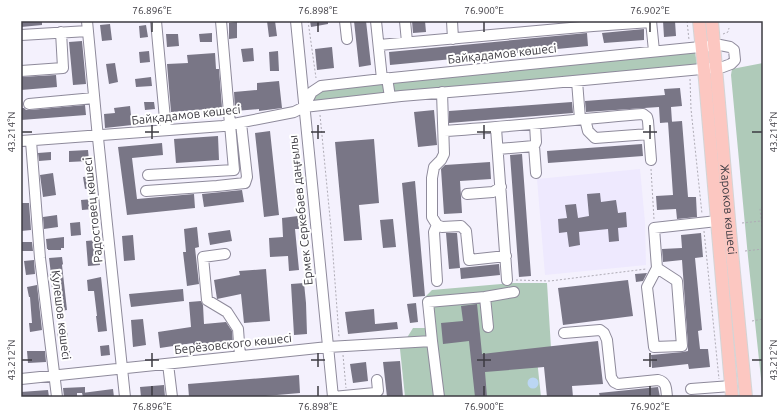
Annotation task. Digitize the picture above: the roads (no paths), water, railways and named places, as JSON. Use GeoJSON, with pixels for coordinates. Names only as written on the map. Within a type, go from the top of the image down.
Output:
{"type":"FeatureCollection","features":[{"type":"Feature","properties":{"kind":"main road","name":"Жароков көшесі"},"geometry":{"type":"LineString","coordinates":[[699,21],[696,47],[710,68]]}},
{"type":"Feature","properties":{"kind":"main road","name":"Жароков көшесі"},"geometry":{"type":"LineString","coordinates":[[712,21],[714,46],[710,68],[723,221],[746,397]]}},
{"type":"Feature","properties":{"kind":"main road","name":"Жароков көшесі"},"geometry":{"type":"LineString","coordinates":[[723,221],[728,390]]}},
{"type":"Feature","properties":{"kind":"street"},"geometry":{"type":"LineString","coordinates":[[156,21],[166,130]]}},
{"type":"Feature","properties":{"kind":"street"},"geometry":{"type":"LineString","coordinates":[[148,175],[234,170],[221,21]]}},
{"type":"Feature","properties":{"kind":"street","name":"Ермек Серкебаев даңғылы"},"geometry":{"type":"LineString","coordinates":[[296,21],[333,397]]}},
{"type":"Feature","properties":{"kind":"street"},"geometry":{"type":"LineString","coordinates":[[344,21],[347,39]]}},
{"type":"Feature","properties":{"kind":"street"},"geometry":{"type":"LineString","coordinates":[[376,21],[385,78],[390,97]]}},
{"type":"Feature","properties":{"kind":"street"},"geometry":{"type":"LineString","coordinates":[[404,21],[407,42]]}},
{"type":"Feature","properties":{"kind":"street"},"geometry":{"type":"LineString","coordinates":[[452,21],[453,39]]}},
{"type":"Feature","properties":{"kind":"street"},"geometry":{"type":"LineString","coordinates":[[379,45],[453,39],[593,23],[651,21],[654,51]]}},
{"type":"Feature","properties":{"kind":"street"},"geometry":{"type":"LineString","coordinates":[[21,35],[61,32],[88,26]]}},
{"type":"Feature","properties":{"kind":"street","name":"Радостовец көшесі"},"geometry":{"type":"LineString","coordinates":[[88,26],[125,397]]}},
{"type":"Feature","properties":{"kind":"street"},"geometry":{"type":"LineString","coordinates":[[21,71],[63,68],[61,32]]}},
{"type":"Feature","properties":{"kind":"street","name":"Байқадамов көшесі"},"geometry":{"type":"LineString","coordinates":[[26,141],[211,128],[230,122],[240,123],[294,112],[304,107],[319,105],[442,92],[577,81],[727,66],[735,60],[734,50],[724,45],[696,47],[385,78],[321,86],[312,92],[304,107]]}},
{"type":"Feature","properties":{"kind":"street"},"geometry":{"type":"LineString","coordinates":[[577,81],[582,119],[588,131],[595,138],[649,134]]}},
{"type":"Feature","properties":{"kind":"street"},"geometry":{"type":"LineString","coordinates":[[442,92],[444,154],[441,160],[434,167],[432,178],[432,217],[437,225],[442,227],[460,226],[466,231],[469,260],[506,256]]}},
{"type":"Feature","properties":{"kind":"street"},"geometry":{"type":"LineString","coordinates":[[29,104],[94,98]]}},
{"type":"Feature","properties":{"kind":"street"},"geometry":{"type":"LineString","coordinates":[[444,132],[643,114],[647,117],[651,160]]}},
{"type":"Feature","properties":{"kind":"street"},"geometry":{"type":"LineString","coordinates":[[146,191],[245,183],[247,177],[240,123]]}},
{"type":"Feature","properties":{"kind":"street"},"geometry":{"type":"LineString","coordinates":[[535,124],[536,142],[534,146],[536,174]]}},
{"type":"Feature","properties":{"kind":"street"},"geometry":{"type":"LineString","coordinates":[[496,128],[507,280]]}},
{"type":"Feature","properties":{"kind":"street","name":"Кулешов көшесі"},"geometry":{"type":"LineString","coordinates":[[26,141],[57,397]]}},
{"type":"Feature","properties":{"kind":"street"},"geometry":{"type":"LineString","coordinates":[[498,149],[534,146]]}},
{"type":"Feature","properties":{"kind":"street"},"geometry":{"type":"LineString","coordinates":[[467,194],[493,192],[501,187]]}},
{"type":"Feature","properties":{"kind":"street"},"geometry":{"type":"LineString","coordinates":[[657,268],[677,281],[682,346],[654,347],[646,287],[657,268],[654,228],[723,221]]}},
{"type":"Feature","properties":{"kind":"street"},"geometry":{"type":"LineString","coordinates":[[437,225],[434,232],[437,281]]}},
{"type":"Feature","properties":{"kind":"street"},"geometry":{"type":"LineString","coordinates":[[225,254],[203,257],[207,300],[227,312],[238,329],[240,356]]}},
{"type":"Feature","properties":{"kind":"street"},"geometry":{"type":"LineString","coordinates":[[439,397],[428,302],[514,292]]}},
{"type":"Feature","properties":{"kind":"street"},"geometry":{"type":"LineString","coordinates":[[485,296],[488,327]]}},
{"type":"Feature","properties":{"kind":"street"},"geometry":{"type":"LineString","coordinates":[[564,333],[600,330],[604,333],[607,340],[611,377],[614,382],[618,384],[658,380],[663,381],[666,386],[667,397]]}},
{"type":"Feature","properties":{"kind":"street","name":"Берёзовского көшесі"},"geometry":{"type":"LineString","coordinates":[[21,379],[328,347],[432,341]]}},
{"type":"Feature","properties":{"kind":"street"},"geometry":{"type":"LineString","coordinates":[[168,364],[172,397]]}},
{"type":"Feature","properties":{"kind":"street"},"geometry":{"type":"LineString","coordinates":[[333,397],[375,393],[378,391],[377,380]]}},
{"type":"Feature","properties":{"kind":"street"},"geometry":{"type":"LineString","coordinates":[[691,389],[728,390]]}},
{"type":"Feature","properties":{"kind":"water"},"geometry":{"type":"Polygon","coordinates":[[[533,377],[537,379],[539,383],[537,387],[533,389],[529,387],[527,383],[529,379],[533,377]]]}}]}
